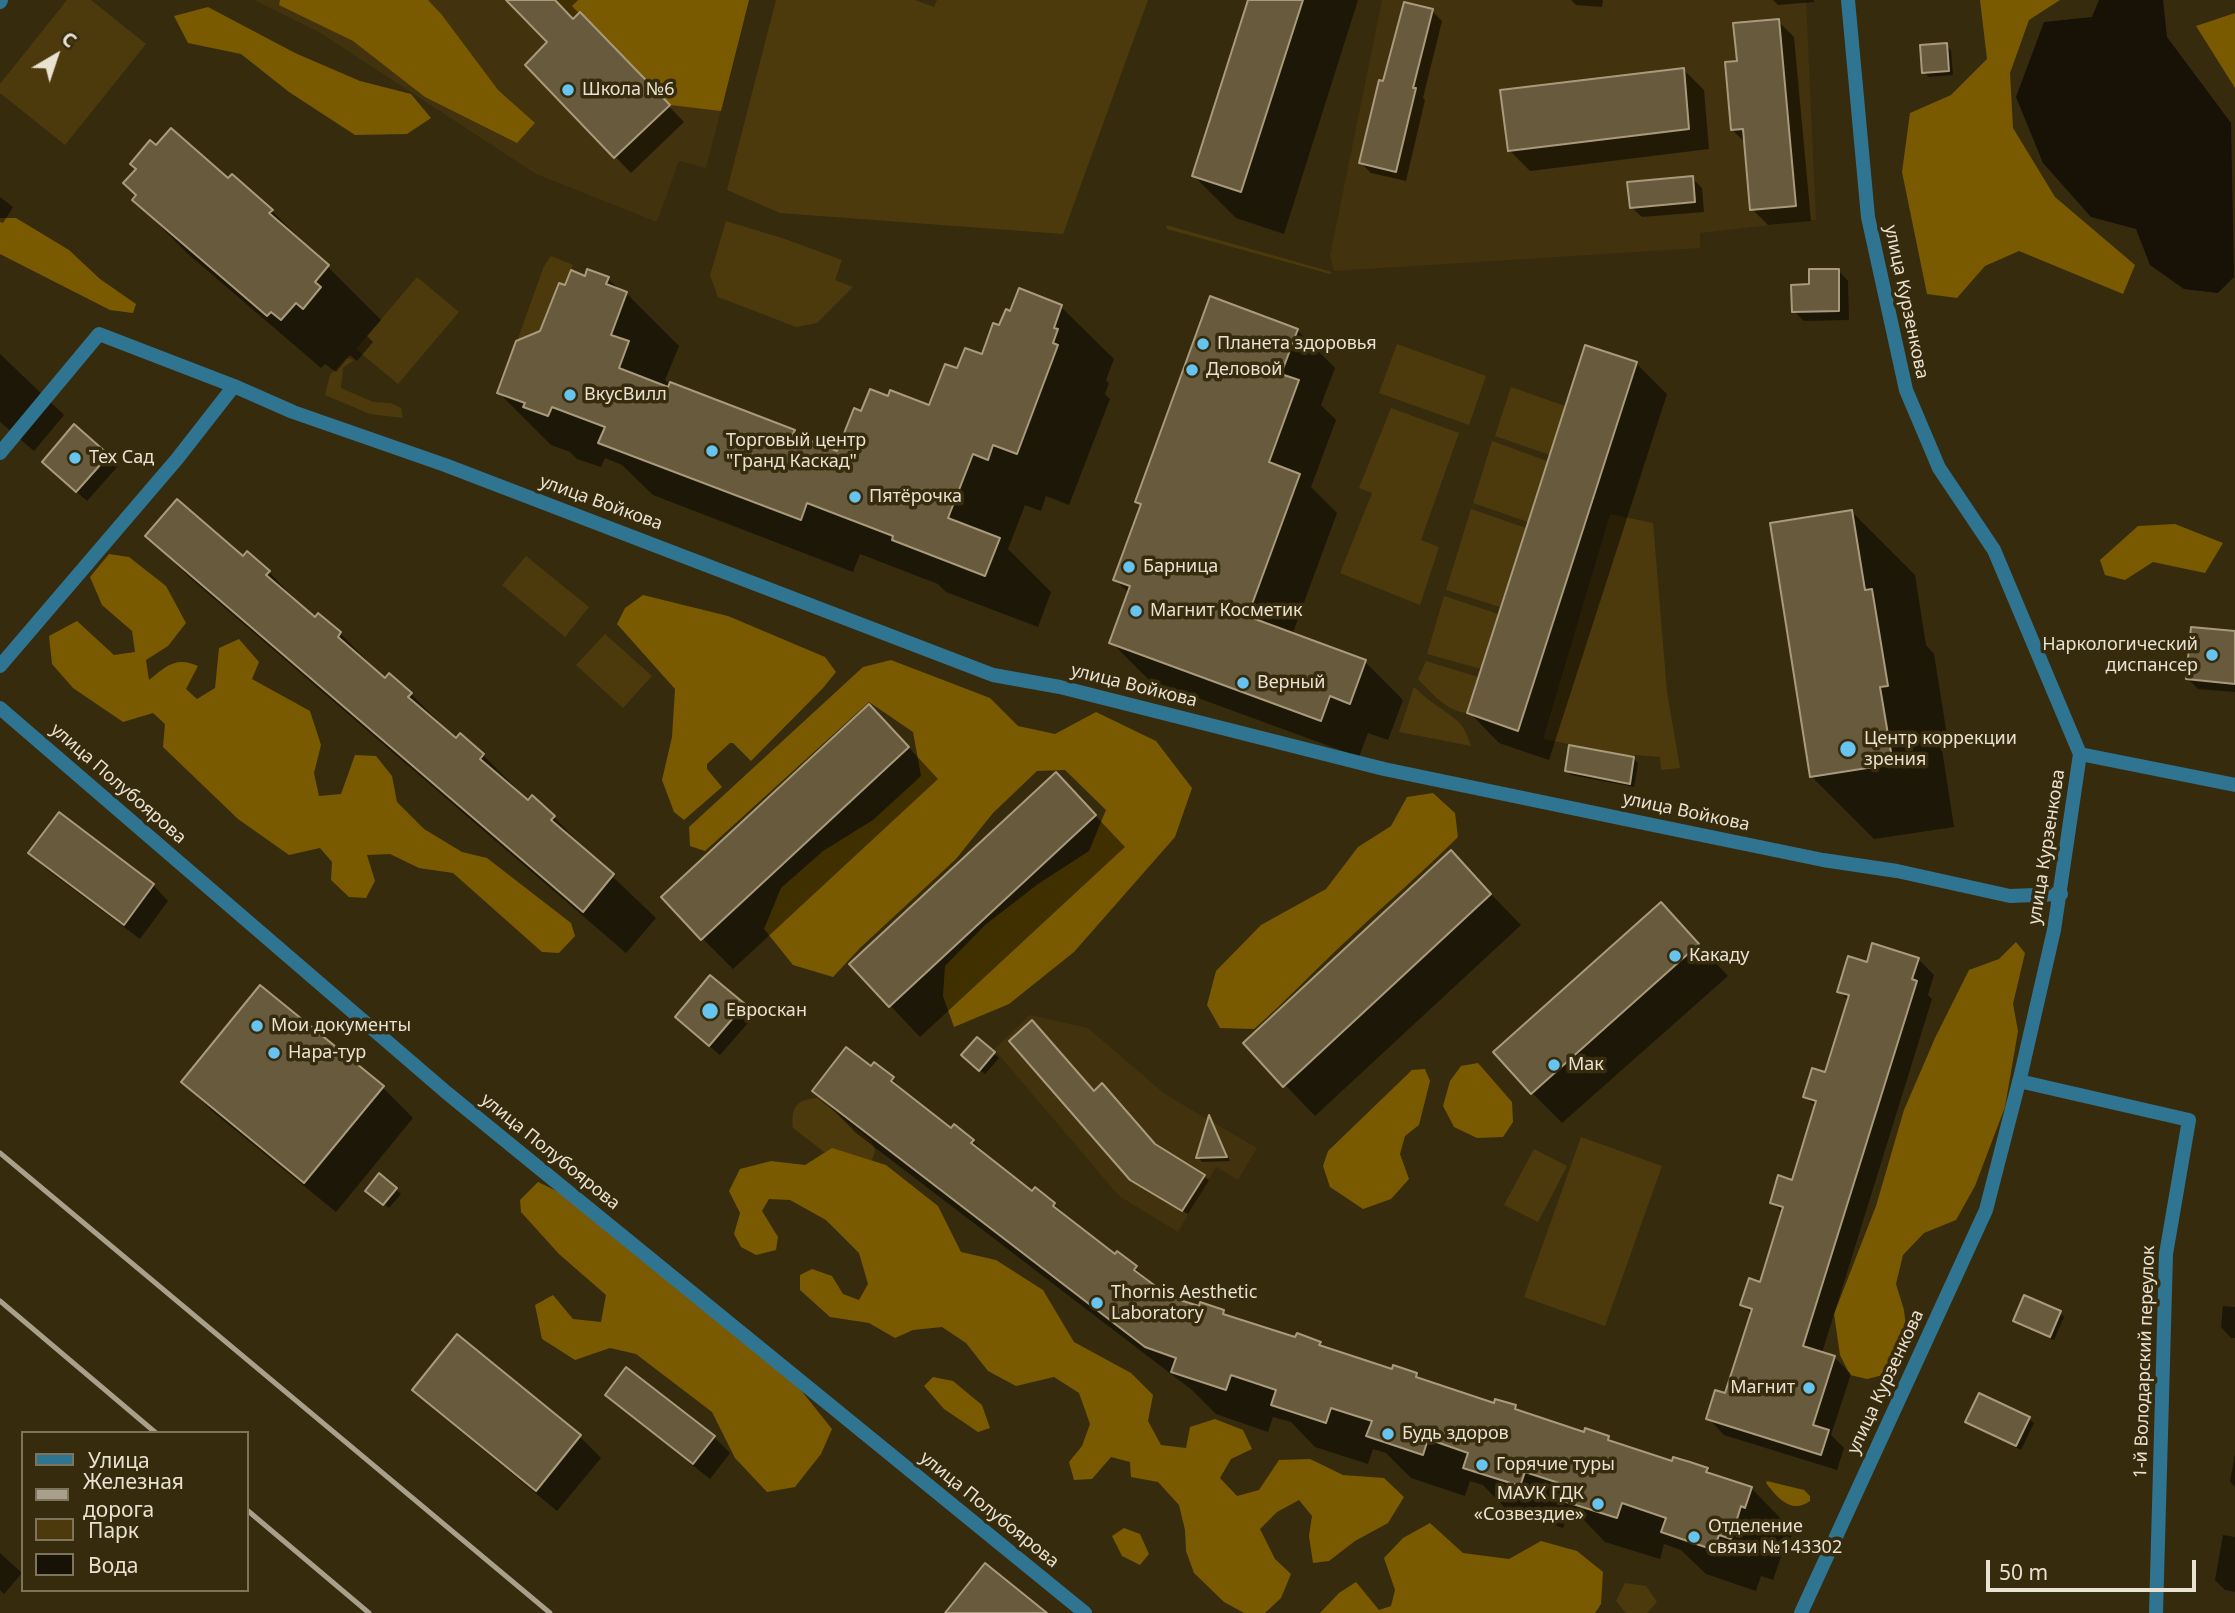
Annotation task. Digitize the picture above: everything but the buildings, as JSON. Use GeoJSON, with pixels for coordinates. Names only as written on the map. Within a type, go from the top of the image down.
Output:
{"type":"FeatureCollection","features":[{"type":"Feature","properties":{"kind":"street","name":"улица Курзенкова"},"geometry":{"type":"LineString","coordinates":[[1801,1613],[1986,1210],[2019,1082],[2061,894],[2080,754],[1994,550],[1939,468],[1906,390],[1868,217],[1848,0]]}},
{"type":"Feature","properties":{"kind":"street","name":"улица Войкова"},"geometry":{"type":"LineString","coordinates":[[0,453],[99,334],[234,386],[293,412],[445,465],[670,549],[993,675],[1060,687],[1384,769],[1823,860],[1898,871],[2010,896],[2061,894]]}},
{"type":"Feature","properties":{"kind":"street"},"geometry":{"type":"LineString","coordinates":[[0,666],[177,459],[234,386]]}},
{"type":"Feature","properties":{"kind":"street","name":"улица Полубоярова"},"geometry":{"type":"LineString","coordinates":[[0,708],[447,1093],[1085,1613]]}},
{"type":"Feature","properties":{"kind":"street"},"geometry":{"type":"LineString","coordinates":[[2080,754],[2235,785]]}},
{"type":"Feature","properties":{"kind":"street","name":"1-й Володарский переулок"},"geometry":{"type":"LineString","coordinates":[[2019,1082],[2189,1120],[2166,1254],[2156,1613]]}},
{"type":"Feature","properties":{"kind":"shaded area","name":"Школа №6"},"geometry":{"type":"Polygon","coordinates":[[[254,0],[749,0],[706,168],[679,161],[657,222],[536,174],[319,32],[254,0]]]}},
{"type":"Feature","properties":{"kind":"shaded area"},"geometry":{"type":"Polygon","coordinates":[[[280,0],[428,0],[498,90],[535,123],[517,143],[425,97],[353,41],[279,5],[280,0]]]}},
{"type":"Feature","properties":{"kind":"shaded area"},"geometry":{"type":"Polygon","coordinates":[[[555,0],[749,0],[721,111],[670,105],[580,12],[573,19],[555,0]]]}},
{"type":"Feature","properties":{"kind":"shaded area"},"geometry":{"type":"Polygon","coordinates":[[[1382,0],[1806,0],[1816,220],[1700,233],[1700,248],[1334,271],[1330,256],[1382,0]]]}},
{"type":"Feature","properties":{"kind":"shaded area"},"geometry":{"type":"Polygon","coordinates":[[[1980,0],[2060,0],[2029,20],[2010,73],[2013,128],[2055,197],[2135,265],[2123,294],[2019,251],[1985,266],[1957,298],[1927,294],[1902,172],[1910,113],[1951,95],[1987,59],[1980,0]]]}},
{"type":"Feature","properties":{"kind":"shaded area"},"geometry":{"type":"Polygon","coordinates":[[[208,7],[295,53],[360,81],[411,94],[431,118],[407,134],[355,135],[289,92],[241,54],[188,43],[174,16],[208,7]]]}},
{"type":"Feature","properties":{"kind":"shaded area"},"geometry":{"type":"Polygon","coordinates":[[[2235,13],[2235,88],[2196,26],[2235,13]]]}},
{"type":"Feature","properties":{"kind":"shaded area"},"geometry":{"type":"Polygon","coordinates":[[[0,218],[16,218],[69,250],[100,279],[136,304],[133,313],[110,310],[0,254],[0,218]]]}},
{"type":"Feature","properties":{"kind":"shaded area"},"geometry":{"type":"Polygon","coordinates":[[[2175,524],[2223,543],[2205,573],[2153,562],[2125,580],[2105,575],[2100,560],[2138,526],[2175,524]]]}},
{"type":"Feature","properties":{"kind":"shaded area"},"geometry":{"type":"Polygon","coordinates":[[[109,554],[129,557],[166,586],[186,623],[168,646],[146,660],[149,680],[177,662],[198,666],[186,689],[197,699],[215,688],[219,648],[239,639],[259,662],[252,679],[310,711],[321,745],[314,773],[319,796],[341,794],[355,755],[376,756],[392,776],[397,802],[424,829],[462,852],[487,858],[571,923],[575,936],[559,953],[542,952],[453,873],[419,868],[390,854],[367,855],[375,881],[366,898],[349,897],[331,880],[332,862],[320,848],[289,855],[238,819],[163,747],[165,724],[153,713],[123,722],[73,688],[52,664],[49,636],[77,621],[114,655],[135,652],[132,631],[102,605],[90,577],[109,554]]]}},
{"type":"Feature","properties":{"kind":"shaded area"},"geometry":{"type":"Polygon","coordinates":[[[643,595],[728,616],[825,657],[836,672],[751,761],[730,743],[707,764],[707,769],[722,787],[684,820],[674,812],[662,780],[672,737],[675,689],[617,624],[625,608],[643,595]]]}},
{"type":"Feature","properties":{"kind":"shaded area"},"geometry":{"type":"Polygon","coordinates":[[[891,660],[990,698],[1018,726],[1055,734],[1096,712],[1156,741],[1192,788],[1175,837],[1074,952],[1009,1004],[954,1027],[943,996],[945,966],[985,925],[1038,884],[1089,851],[1106,810],[1065,770],[1037,771],[993,813],[956,859],[860,948],[833,977],[793,965],[764,929],[781,888],[823,851],[873,820],[921,776],[913,732],[869,702],[705,851],[690,846],[689,827],[863,667],[891,660]]]}},
{"type":"Feature","properties":{"kind":"shaded area"},"geometry":{"type":"Polygon","coordinates":[[[1433,793],[1455,813],[1458,837],[1254,1029],[1220,1028],[1207,1005],[1216,971],[1261,925],[1326,889],[1358,847],[1391,826],[1407,797],[1433,793]]]}},
{"type":"Feature","properties":{"kind":"shaded area"},"geometry":{"type":"Polygon","coordinates":[[[2016,942],[2025,953],[2013,1004],[2018,1031],[2005,1107],[1975,1186],[1956,1220],[1924,1233],[1903,1255],[1896,1284],[1904,1310],[1908,1344],[1891,1373],[1867,1379],[1850,1375],[1840,1355],[1834,1314],[1876,1206],[1904,1110],[1935,1038],[1969,970],[1999,959],[2016,942]]]}},
{"type":"Feature","properties":{"kind":"shaded area"},"geometry":{"type":"Polygon","coordinates":[[[1030,1015],[1088,1028],[1165,1094],[1257,1148],[1238,1180],[1216,1167],[1178,1232],[1119,1196],[994,1049],[1030,1015]]]}},
{"type":"Feature","properties":{"kind":"shaded area"},"geometry":{"type":"Polygon","coordinates":[[[1478,1063],[1512,1102],[1513,1122],[1503,1137],[1477,1138],[1454,1127],[1443,1106],[1450,1081],[1461,1066],[1478,1063]]]}},
{"type":"Feature","properties":{"kind":"shaded area"},"geometry":{"type":"Polygon","coordinates":[[[1425,1069],[1430,1081],[1419,1125],[1405,1136],[1400,1154],[1409,1179],[1391,1199],[1363,1209],[1330,1187],[1323,1166],[1328,1151],[1412,1070],[1425,1069]]]}},
{"type":"Feature","properties":{"kind":"shaded area"},"geometry":{"type":"Polygon","coordinates":[[[832,1148],[886,1165],[938,1206],[961,1252],[996,1260],[1043,1290],[1074,1342],[1131,1373],[1153,1395],[1148,1421],[1161,1445],[1186,1448],[1190,1427],[1215,1419],[1243,1430],[1252,1449],[1231,1459],[1220,1478],[1237,1496],[1259,1490],[1279,1460],[1310,1459],[1343,1475],[1384,1478],[1404,1497],[1388,1523],[1355,1541],[1329,1561],[1313,1563],[1309,1536],[1312,1516],[1299,1500],[1277,1512],[1260,1529],[1275,1559],[1291,1574],[1281,1598],[1265,1613],[1244,1613],[1224,1602],[1194,1573],[1186,1551],[1185,1530],[1179,1505],[1158,1482],[1131,1477],[1130,1462],[1111,1457],[1092,1479],[1074,1480],[1069,1462],[1082,1446],[1090,1424],[1079,1393],[1054,1377],[1016,1386],[988,1371],[966,1343],[942,1327],[913,1330],[895,1338],[869,1323],[830,1317],[800,1290],[800,1275],[812,1269],[832,1276],[843,1294],[859,1300],[868,1284],[859,1253],[826,1220],[790,1200],[769,1199],[762,1211],[778,1237],[776,1250],[756,1255],[741,1247],[734,1234],[740,1213],[729,1191],[740,1169],[771,1161],[805,1165],[832,1148]]]}},
{"type":"Feature","properties":{"kind":"shaded area"},"geometry":{"type":"Polygon","coordinates":[[[538,1182],[565,1195],[800,1389],[832,1429],[821,1454],[795,1487],[767,1492],[735,1458],[712,1412],[636,1354],[610,1348],[575,1360],[542,1339],[535,1305],[553,1295],[573,1319],[601,1322],[606,1295],[559,1254],[521,1212],[520,1200],[538,1182]]]}},
{"type":"Feature","properties":{"kind":"shaded area"},"geometry":{"type":"Polygon","coordinates":[[[933,1377],[953,1381],[982,1405],[990,1428],[978,1432],[944,1409],[924,1386],[933,1377]]]}},
{"type":"Feature","properties":{"kind":"shaded area"},"geometry":{"type":"Polygon","coordinates":[[[1767,1481],[1804,1490],[1810,1496],[1810,1501],[1803,1505],[1791,1505],[1775,1494],[1767,1481]]]}},
{"type":"Feature","properties":{"kind":"shaded area"},"geometry":{"type":"Polygon","coordinates":[[[1430,1523],[1463,1553],[1509,1559],[1541,1541],[1577,1551],[1603,1572],[1601,1604],[1595,1613],[1320,1613],[1339,1593],[1356,1582],[1379,1610],[1391,1606],[1395,1590],[1384,1558],[1403,1538],[1430,1523]]]}},
{"type":"Feature","properties":{"kind":"shaded area"},"geometry":{"type":"Polygon","coordinates":[[[1124,1528],[1140,1534],[1149,1554],[1140,1565],[1122,1556],[1112,1536],[1124,1528]]]}},
{"type":"Feature","properties":{"kind":"green space"},"geometry":{"type":"Polygon","coordinates":[[[67,0],[91,0],[146,44],[65,145],[0,93],[0,84],[67,0]]]}},
{"type":"Feature","properties":{"kind":"green space"},"geometry":{"type":"Polygon","coordinates":[[[776,0],[915,0],[934,7],[937,0],[1148,0],[1063,234],[780,213],[727,190],[776,0]]]}},
{"type":"Feature","properties":{"kind":"green space"},"geometry":{"type":"Polygon","coordinates":[[[726,221],[842,260],[835,280],[853,287],[817,323],[796,327],[718,297],[710,275],[726,221]]]}},
{"type":"Feature","properties":{"kind":"green space"},"geometry":{"type":"Polygon","coordinates":[[[1166,225],[1332,272],[1330,274],[1167,229],[1166,225]]]}},
{"type":"Feature","properties":{"kind":"green space"},"geometry":{"type":"Polygon","coordinates":[[[551,256],[573,265],[565,285],[558,283],[539,335],[517,341],[544,266],[551,256]]]}},
{"type":"Feature","properties":{"kind":"green space"},"geometry":{"type":"Polygon","coordinates":[[[417,277],[459,312],[398,384],[356,349],[417,277]]]}},
{"type":"Feature","properties":{"kind":"green space"},"geometry":{"type":"Polygon","coordinates":[[[1397,344],[1486,376],[1469,425],[1379,393],[1397,344]]]}},
{"type":"Feature","properties":{"kind":"green space"},"geometry":{"type":"Polygon","coordinates":[[[346,358],[354,360],[343,368],[341,388],[373,402],[391,403],[401,408],[403,418],[370,414],[325,395],[330,375],[346,358]]]}},
{"type":"Feature","properties":{"kind":"green space"},"geometry":{"type":"Polygon","coordinates":[[[1511,387],[1565,406],[1550,455],[1495,436],[1511,387]]]}},
{"type":"Feature","properties":{"kind":"green space"},"geometry":{"type":"Polygon","coordinates":[[[1391,408],[1459,433],[1421,540],[1439,547],[1420,605],[1340,573],[1372,493],[1359,488],[1391,408]]]}},
{"type":"Feature","properties":{"kind":"green space"},"geometry":{"type":"Polygon","coordinates":[[[1492,441],[1547,461],[1528,522],[1473,503],[1492,441]]]}},
{"type":"Feature","properties":{"kind":"green space"},"geometry":{"type":"Polygon","coordinates":[[[1471,509],[1526,528],[1500,607],[1446,590],[1471,509]]]}},
{"type":"Feature","properties":{"kind":"green space"},"geometry":{"type":"Polygon","coordinates":[[[1610,514],[1653,523],[1667,692],[1680,768],[1661,770],[1660,757],[1634,757],[1543,739],[1610,514]]]}},
{"type":"Feature","properties":{"kind":"green space"},"geometry":{"type":"Polygon","coordinates":[[[526,556],[589,607],[565,637],[502,585],[526,556]]]}},
{"type":"Feature","properties":{"kind":"green space"},"geometry":{"type":"Polygon","coordinates":[[[1444,596],[1498,614],[1481,669],[1427,654],[1444,596]]]}},
{"type":"Feature","properties":{"kind":"green space"},"geometry":{"type":"Polygon","coordinates":[[[605,634],[652,676],[623,708],[576,665],[605,634]]]}},
{"type":"Feature","properties":{"kind":"green space"},"geometry":{"type":"Polygon","coordinates":[[[1426,661],[1478,677],[1467,713],[1446,705],[1418,679],[1426,661]]]}},
{"type":"Feature","properties":{"kind":"green space"},"geometry":{"type":"Polygon","coordinates":[[[1414,687],[1458,721],[1471,746],[1399,732],[1414,687]]]}},
{"type":"Feature","properties":{"kind":"green space"},"geometry":{"type":"Polygon","coordinates":[[[817,1098],[871,1140],[875,1151],[871,1162],[849,1171],[793,1128],[796,1106],[817,1098]]]}},
{"type":"Feature","properties":{"kind":"green space"},"geometry":{"type":"Polygon","coordinates":[[[1581,1137],[1662,1166],[1605,1326],[1524,1297],[1581,1137]]]}},
{"type":"Feature","properties":{"kind":"green space"},"geometry":{"type":"Polygon","coordinates":[[[1534,1149],[1567,1166],[1538,1222],[1504,1205],[1534,1149]]]}},
{"type":"Feature","properties":{"kind":"green space"},"geometry":{"type":"Polygon","coordinates":[[[1625,1583],[1646,1586],[1657,1602],[1647,1613],[1626,1613],[1616,1601],[1625,1583]]]}},
{"type":"Feature","properties":{"kind":"water"},"geometry":{"type":"Polygon","coordinates":[[[2099,0],[2163,0],[2167,37],[2231,123],[2234,277],[2218,293],[2184,289],[2150,265],[2136,229],[2091,217],[2043,163],[2016,97],[2044,22],[2092,17],[2099,0]]]}},
{"type":"Feature","properties":{"kind":"railway"},"geometry":{"type":"LineString","coordinates":[[0,1153],[550,1613]]}},
{"type":"Feature","properties":{"kind":"railway"},"geometry":{"type":"LineString","coordinates":[[0,1301],[154,1431]]}},
{"type":"Feature","properties":{"kind":"railway"},"geometry":{"type":"LineString","coordinates":[[248,1511],[369,1613]]}},
{"type":"Feature","properties":{"kind":"place","name":"Школа №6"},"geometry":{"type":"Point","coordinates":[568,90]}},
{"type":"Feature","properties":{"kind":"place","name":"Планета здоровья"},"geometry":{"type":"Point","coordinates":[1203,344]}},
{"type":"Feature","properties":{"kind":"place","name":"Деловой"},"geometry":{"type":"Point","coordinates":[1192,370]}},
{"type":"Feature","properties":{"kind":"place","name":"ВкусВилл"},"geometry":{"type":"Point","coordinates":[570,395]}},
{"type":"Feature","properties":{"kind":"place","name":"Торговый центр \"Гранд Каскад\""},"geometry":{"type":"Point","coordinates":[712,451]}},
{"type":"Feature","properties":{"kind":"place","name":"Тех Сад"},"geometry":{"type":"Point","coordinates":[75,458]}},
{"type":"Feature","properties":{"kind":"place","name":"Пятёрочка"},"geometry":{"type":"Point","coordinates":[855,497]}},
{"type":"Feature","properties":{"kind":"place","name":"Барница"},"geometry":{"type":"Point","coordinates":[1129,567]}},
{"type":"Feature","properties":{"kind":"place","name":"Магнит Косметик"},"geometry":{"type":"Point","coordinates":[1136,611]}},
{"type":"Feature","properties":{"kind":"place","name":"Наркологический диспансер"},"geometry":{"type":"Point","coordinates":[2212,655]}},
{"type":"Feature","properties":{"kind":"place","name":"Верный"},"geometry":{"type":"Point","coordinates":[1243,683]}},
{"type":"Feature","properties":{"kind":"place","name":"Центр коррекции зрения"},"geometry":{"type":"Point","coordinates":[1848,749]}},
{"type":"Feature","properties":{"kind":"place","name":"Какаду"},"geometry":{"type":"Point","coordinates":[1675,956]}},
{"type":"Feature","properties":{"kind":"place","name":"Евроскан"},"geometry":{"type":"Point","coordinates":[710,1011]}},
{"type":"Feature","properties":{"kind":"place","name":"Мои документы"},"geometry":{"type":"Point","coordinates":[257,1026]}},
{"type":"Feature","properties":{"kind":"place","name":"Нара-тур"},"geometry":{"type":"Point","coordinates":[274,1053]}},
{"type":"Feature","properties":{"kind":"place","name":"Мак"},"geometry":{"type":"Point","coordinates":[1554,1065]}},
{"type":"Feature","properties":{"kind":"place","name":"Thornis Aesthetic Laboratory"},"geometry":{"type":"Point","coordinates":[1097,1303]}},
{"type":"Feature","properties":{"kind":"place","name":"Магнит"},"geometry":{"type":"Point","coordinates":[1809,1388]}},
{"type":"Feature","properties":{"kind":"place","name":"Будь здоров"},"geometry":{"type":"Point","coordinates":[1388,1434]}},
{"type":"Feature","properties":{"kind":"place","name":"Горячие туры"},"geometry":{"type":"Point","coordinates":[1482,1465]}},
{"type":"Feature","properties":{"kind":"place","name":"МАУК ГДК «Созвездие»"},"geometry":{"type":"Point","coordinates":[1598,1504]}},
{"type":"Feature","properties":{"kind":"place","name":"Отделение связи №143302"},"geometry":{"type":"Point","coordinates":[1694,1537]}}]}
